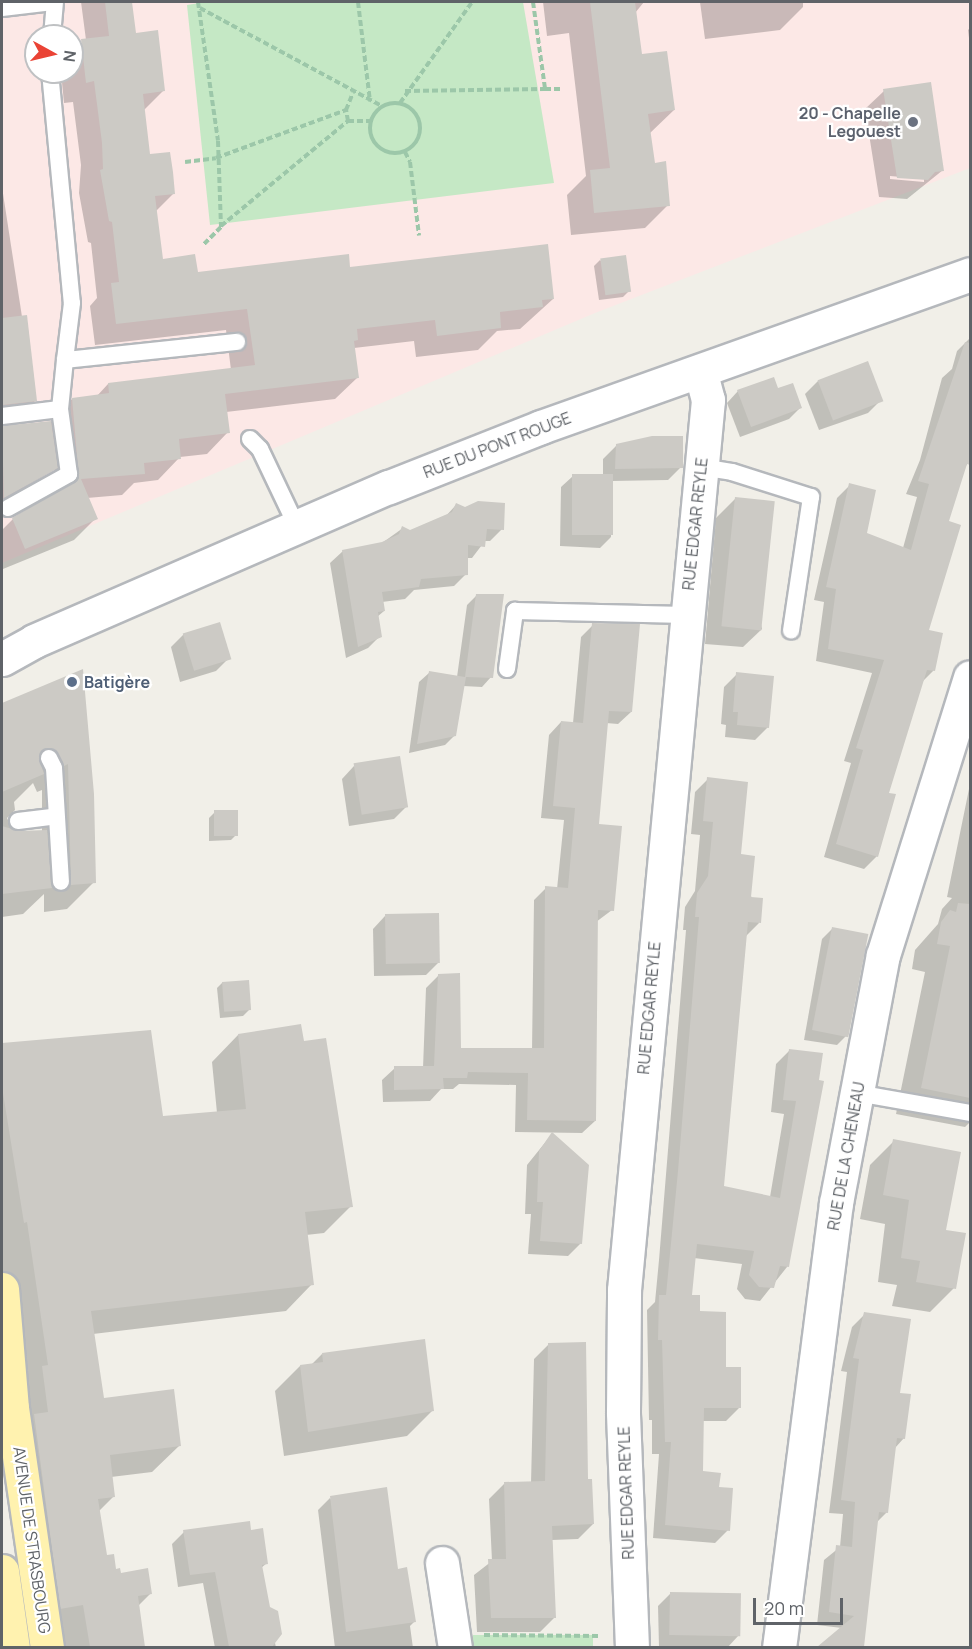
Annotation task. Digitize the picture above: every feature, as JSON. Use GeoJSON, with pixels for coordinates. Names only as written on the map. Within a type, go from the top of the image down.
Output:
{"type":"FeatureCollection","features":[{"type":"Feature","properties":{"kind":"main road","name":"AVENUE DE STRASBOURG"},"geometry":{"type":"LineString","coordinates":[[2,1289],[12,1408],[47,1647]]}},
{"type":"Feature","properties":{"kind":"main road","name":"AVENUE DE STRASBOURG"},"geometry":{"type":"LineString","coordinates":[[2,1571],[13,1647]]}},
{"type":"Feature","properties":{"kind":"street","name":"RUE DU PONT ROUGE"},"geometry":{"type":"LineString","coordinates":[[2,660],[33,641],[297,527],[541,427],[970,274]]}},
{"type":"Feature","properties":{"kind":"street","name":"RUE EDGAR REYLE"},"geometry":{"type":"LineString","coordinates":[[632,1641],[623,1412],[624,1290],[708,400],[700,371]]}},
{"type":"Feature","properties":{"kind":"street","name":"RUE DU PONT ROUGE"},"geometry":{"type":"LineString","coordinates":[[2,643],[33,641]]}},
{"type":"Feature","properties":{"kind":"street","name":"RUE DE LA CHENEAU"},"geometry":{"type":"LineString","coordinates":[[779,1647],[836,1203],[883,955],[970,677]]}},
{"type":"Feature","properties":{"kind":"street"},"geometry":{"type":"LineString","coordinates":[[442,1563],[455,1643]]}},
{"type":"Feature","properties":{"kind":"lane"},"geometry":{"type":"LineString","coordinates":[[2,8],[54,2],[53,24]]}},
{"type":"Feature","properties":{"kind":"lane"},"geometry":{"type":"LineString","coordinates":[[8,508],[69,474],[60,409],[72,303],[51,84]]}},
{"type":"Feature","properties":{"kind":"lane"},"geometry":{"type":"LineString","coordinates":[[65,360],[237,342]]}},
{"type":"Feature","properties":{"kind":"lane"},"geometry":{"type":"LineString","coordinates":[[2,416],[60,409]]}},
{"type":"Feature","properties":{"kind":"lane"},"geometry":{"type":"LineString","coordinates":[[250,439],[260,449],[297,527]]}},
{"type":"Feature","properties":{"kind":"lane"},"geometry":{"type":"LineString","coordinates":[[701,467],[732,472],[811,497],[791,631]]}},
{"type":"Feature","properties":{"kind":"lane"},"geometry":{"type":"LineString","coordinates":[[507,669],[515,610],[686,615]]}},
{"type":"Feature","properties":{"kind":"lane"},"geometry":{"type":"LineString","coordinates":[[49,758],[54,768],[61,882]]}},
{"type":"Feature","properties":{"kind":"lane"},"geometry":{"type":"LineString","coordinates":[[18,821],[56,816]]}},
{"type":"Feature","properties":{"kind":"lane"},"geometry":{"type":"LineString","coordinates":[[857,1093],[970,1113]]}},
{"type":"Feature","properties":{"kind":"lane","name":"AVENUE DE STRASBOURG"},"geometry":{"type":"LineString","coordinates":[[2,1446],[31,1647]]}},
{"type":"Feature","properties":{"kind":"path"},"geometry":{"type":"LineString","coordinates":[[198,2],[218,141],[216,158],[220,227]]}},
{"type":"Feature","properties":{"kind":"path"},"geometry":{"type":"LineString","coordinates":[[358,2],[370,101]]}},
{"type":"Feature","properties":{"kind":"path"},"geometry":{"type":"LineString","coordinates":[[400,103],[405,91],[472,2]]}},
{"type":"Feature","properties":{"kind":"path"},"geometry":{"type":"LineString","coordinates":[[533,2],[545,89]]}},
{"type":"Feature","properties":{"kind":"path"},"geometry":{"type":"LineString","coordinates":[[199,7],[353,93],[382,106],[400,103],[414,111],[421,125],[418,141],[405,152],[386,153],[372,140],[370,121],[382,106]]}},
{"type":"Feature","properties":{"kind":"path"},"geometry":{"type":"LineString","coordinates":[[405,91],[563,89]]}},
{"type":"Feature","properties":{"kind":"path"},"geometry":{"type":"LineString","coordinates":[[348,121],[346,110],[353,93]]}},
{"type":"Feature","properties":{"kind":"path"},"geometry":{"type":"LineString","coordinates":[[185,162],[216,158],[346,110]]}},
{"type":"Feature","properties":{"kind":"path"},"geometry":{"type":"LineString","coordinates":[[204,243],[220,227],[348,121],[370,121]]}},
{"type":"Feature","properties":{"kind":"path"},"geometry":{"type":"LineString","coordinates":[[405,152],[410,162],[418,235]]}},
{"type":"Feature","properties":{"kind":"path"},"geometry":{"type":"LineString","coordinates":[[455,1643],[632,1641]]}},
{"type":"Feature","properties":{"kind":"shaded area"},"geometry":{"type":"Polygon","coordinates":[[[2,2],[970,2],[970,168],[595,313],[2,563],[2,2]]]}},
{"type":"Feature","properties":{"kind":"green space"},"geometry":{"type":"Polygon","coordinates":[[[206,2],[523,2],[554,183],[210,225],[187,5],[206,2]]]}},
{"type":"Feature","properties":{"kind":"green space"},"geometry":{"type":"Polygon","coordinates":[[[473,1635],[593,1635],[593,1647],[473,1647],[473,1635]]]}},
{"type":"Feature","properties":{"kind":"building"},"geometry":{"type":"Polygon","coordinates":[[[105,2],[132,2],[136,33],[158,30],[165,91],[143,94],[150,154],[170,152],[173,172],[175,194],[155,196],[163,259],[195,254],[198,272],[349,254],[350,267],[548,244],[554,299],[542,300],[543,307],[500,312],[501,328],[437,336],[435,320],[357,329],[358,340],[354,341],[359,378],[225,394],[230,433],[179,439],[181,459],[144,463],[145,474],[81,479],[98,519],[25,549],[12,518],[79,478],[72,398],[109,393],[108,383],[255,365],[247,309],[116,324],[111,283],[119,282],[112,222],[109,221],[100,170],[103,169],[102,143],[94,81],[86,83],[84,65],[84,39],[109,36],[105,2]]]}},
{"type":"Feature","properties":{"kind":"building"},"geometry":{"type":"Polygon","coordinates":[[[590,2],[635,2],[642,54],[667,51],[675,110],[648,114],[655,163],[666,161],[670,206],[594,213],[590,170],[610,168],[590,2]]]}},
{"type":"Feature","properties":{"kind":"building","name":"20 - Chapelle Legouest"},"geometry":{"type":"Polygon","coordinates":[[[931,82],[944,171],[935,172],[928,180],[897,178],[883,89],[931,82]]]}},
{"type":"Feature","properties":{"kind":"building"},"geometry":{"type":"Polygon","coordinates":[[[626,255],[631,292],[605,295],[600,259],[626,255]]]}},
{"type":"Feature","properties":{"kind":"building"},"geometry":{"type":"Polygon","coordinates":[[[27,315],[37,401],[2,405],[2,318],[27,315]]]}},
{"type":"Feature","properties":{"kind":"building"},"geometry":{"type":"Polygon","coordinates":[[[965,342],[970,343],[970,465],[967,464],[949,521],[961,525],[929,630],[943,633],[935,671],[927,670],[889,793],[896,794],[878,857],[836,844],[863,750],[856,748],[884,660],[828,649],[836,589],[826,587],[849,483],[876,490],[867,533],[911,550],[929,484],[918,481],[965,342]]]}},
{"type":"Feature","properties":{"kind":"building"},"geometry":{"type":"Polygon","coordinates":[[[868,361],[883,401],[833,420],[818,380],[868,361]]]}},
{"type":"Feature","properties":{"kind":"building"},"geometry":{"type":"Polygon","coordinates":[[[774,377],[778,388],[793,383],[802,408],[751,427],[737,390],[774,377]]]}},
{"type":"Feature","properties":{"kind":"building"},"geometry":{"type":"Polygon","coordinates":[[[51,421],[58,468],[4,498],[2,426],[51,421]]]}},
{"type":"Feature","properties":{"kind":"building"},"geometry":{"type":"Polygon","coordinates":[[[652,436],[683,436],[683,468],[615,469],[616,444],[652,436]]]}},
{"type":"Feature","properties":{"kind":"building"},"geometry":{"type":"Polygon","coordinates":[[[572,474],[613,474],[613,535],[572,535],[572,474]]]}},
{"type":"Feature","properties":{"kind":"building"},"geometry":{"type":"Polygon","coordinates":[[[735,497],[775,501],[761,630],[721,626],[735,497]]]}},
{"type":"Feature","properties":{"kind":"building"},"geometry":{"type":"Polygon","coordinates":[[[478,501],[505,503],[504,530],[487,529],[485,547],[468,545],[468,575],[421,579],[419,587],[382,592],[385,611],[378,612],[382,637],[358,647],[342,550],[382,542],[399,534],[402,526],[410,530],[452,512],[456,503],[465,507],[478,501]]]}},
{"type":"Feature","properties":{"kind":"building"},"geometry":{"type":"Polygon","coordinates":[[[476,594],[504,594],[493,678],[466,677],[456,736],[417,744],[429,671],[465,677],[476,594]]]}},
{"type":"Feature","properties":{"kind":"building"},"geometry":{"type":"Polygon","coordinates":[[[220,622],[231,659],[194,671],[183,633],[220,622]]]}},
{"type":"Feature","properties":{"kind":"building"},"geometry":{"type":"Polygon","coordinates":[[[592,623],[640,624],[632,712],[609,711],[599,824],[622,826],[614,911],[598,910],[596,1121],[527,1120],[528,1073],[468,1072],[467,1078],[443,1078],[444,1089],[394,1090],[394,1066],[434,1066],[438,974],[460,973],[461,1048],[544,1048],[545,886],[568,888],[575,808],[553,806],[561,721],[583,723],[592,623]]]}},
{"type":"Feature","properties":{"kind":"building"},"geometry":{"type":"Polygon","coordinates":[[[83,669],[94,794],[96,883],[71,885],[68,764],[64,766],[55,750],[45,748],[39,758],[44,774],[2,792],[2,703],[83,669]]]}},
{"type":"Feature","properties":{"kind":"building"},"geometry":{"type":"Polygon","coordinates":[[[736,672],[774,676],[769,728],[737,725],[738,712],[733,712],[736,672]]]}},
{"type":"Feature","properties":{"kind":"building"},"geometry":{"type":"Polygon","coordinates":[[[400,756],[408,807],[362,815],[354,763],[400,756]]]}},
{"type":"Feature","properties":{"kind":"building"},"geometry":{"type":"Polygon","coordinates":[[[707,777],[748,782],[741,854],[755,856],[751,897],[763,898],[761,923],[748,922],[724,1186],[780,1198],[796,1101],[783,1100],[789,1049],[823,1053],[819,1080],[824,1081],[789,1267],[780,1266],[774,1288],[759,1287],[749,1275],[754,1251],[697,1244],[692,1295],[700,1295],[700,1311],[726,1312],[726,1367],[741,1367],[741,1408],[704,1408],[703,1471],[721,1473],[719,1487],[733,1488],[730,1531],[665,1525],[671,1442],[665,1442],[662,1340],[658,1340],[659,1295],[666,1295],[678,1171],[699,917],[695,917],[697,893],[708,876],[713,822],[703,821],[707,777]]]}},
{"type":"Feature","properties":{"kind":"building"},"geometry":{"type":"Polygon","coordinates":[[[214,810],[238,810],[238,836],[214,836],[214,810]]]}},
{"type":"Feature","properties":{"kind":"building"},"geometry":{"type":"Polygon","coordinates":[[[2,826],[19,831],[47,830],[52,888],[2,894],[2,826]]]}},
{"type":"Feature","properties":{"kind":"building"},"geometry":{"type":"Polygon","coordinates":[[[958,903],[970,904],[970,1098],[921,1088],[950,946],[937,944],[941,922],[950,910],[956,912],[958,903]]]}},
{"type":"Feature","properties":{"kind":"building"},"geometry":{"type":"Polygon","coordinates":[[[439,913],[440,963],[386,964],[385,914],[439,913]]]}},
{"type":"Feature","properties":{"kind":"building"},"geometry":{"type":"Polygon","coordinates":[[[832,927],[868,934],[848,1037],[812,1030],[832,927]]]}},
{"type":"Feature","properties":{"kind":"building"},"geometry":{"type":"Polygon","coordinates":[[[249,980],[251,1010],[224,1012],[222,982],[249,980]]]}},
{"type":"Feature","properties":{"kind":"building"},"geometry":{"type":"Polygon","coordinates":[[[301,1024],[304,1041],[326,1038],[353,1207],[305,1212],[314,1285],[91,1311],[104,1398],[174,1389],[181,1446],[110,1455],[115,1497],[98,1499],[107,1555],[114,1554],[116,1569],[120,1568],[121,1573],[148,1568],[152,1594],[138,1596],[145,1647],[90,1647],[83,1605],[60,1609],[34,1414],[48,1412],[42,1366],[48,1365],[27,1222],[24,1223],[2,1087],[2,1043],[151,1030],[163,1116],[246,1109],[238,1034],[301,1024]]]}},
{"type":"Feature","properties":{"kind":"building"},"geometry":{"type":"Polygon","coordinates":[[[552,1132],[589,1165],[582,1244],[540,1241],[543,1202],[537,1202],[539,1151],[552,1132]]]}},
{"type":"Feature","properties":{"kind":"building"},"geometry":{"type":"Polygon","coordinates":[[[893,1139],[961,1152],[946,1230],[966,1233],[956,1289],[916,1282],[920,1261],[901,1258],[909,1200],[883,1195],[893,1139]]]}},
{"type":"Feature","properties":{"kind":"building"},"geometry":{"type":"Polygon","coordinates":[[[864,1312],[911,1319],[900,1393],[911,1394],[905,1439],[897,1438],[888,1513],[879,1512],[864,1647],[817,1647],[854,1616],[829,1612],[836,1545],[852,1547],[855,1502],[841,1500],[859,1359],[853,1358],[864,1312]]]}},
{"type":"Feature","properties":{"kind":"building"},"geometry":{"type":"Polygon","coordinates":[[[425,1339],[434,1411],[308,1432],[300,1365],[323,1362],[322,1353],[425,1339]]]}},
{"type":"Feature","properties":{"kind":"building"},"geometry":{"type":"Polygon","coordinates":[[[586,1342],[588,1479],[592,1479],[594,1524],[552,1526],[556,1618],[491,1618],[488,1559],[506,1559],[504,1482],[545,1481],[548,1343],[586,1342]]]}},
{"type":"Feature","properties":{"kind":"building"},"geometry":{"type":"Polygon","coordinates":[[[387,1487],[398,1569],[407,1567],[416,1622],[346,1632],[330,1496],[387,1487]]]}},
{"type":"Feature","properties":{"kind":"building"},"geometry":{"type":"Polygon","coordinates":[[[250,1521],[251,1530],[263,1528],[268,1564],[262,1565],[270,1607],[278,1611],[282,1634],[272,1647],[229,1647],[215,1572],[190,1575],[183,1530],[250,1521]]]}},
{"type":"Feature","properties":{"kind":"building"},"geometry":{"type":"Polygon","coordinates":[[[670,1592],[741,1593],[740,1636],[669,1635],[670,1592]]]}},
{"type":"Feature","properties":{"kind":"place","name":"20 - Chapelle Legouest"},"geometry":{"type":"Point","coordinates":[913,122]}},
{"type":"Feature","properties":{"kind":"place","name":"Batigère"},"geometry":{"type":"Point","coordinates":[72,682]}}]}
